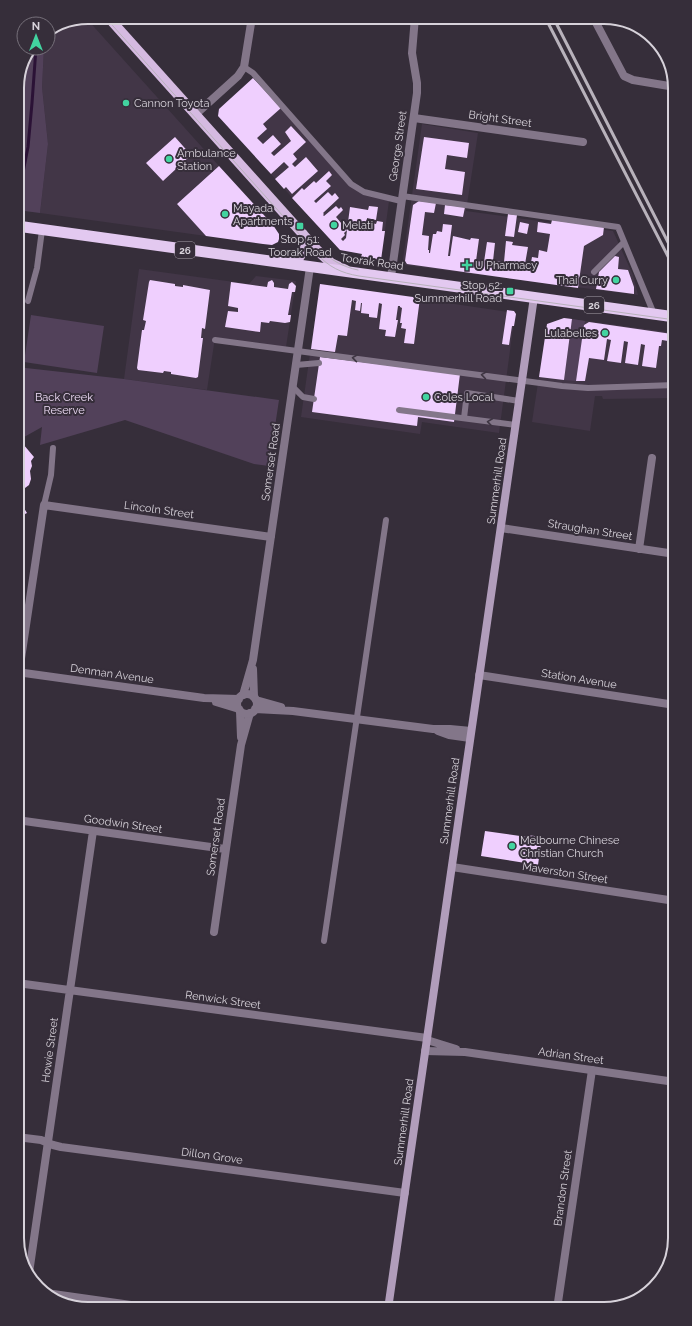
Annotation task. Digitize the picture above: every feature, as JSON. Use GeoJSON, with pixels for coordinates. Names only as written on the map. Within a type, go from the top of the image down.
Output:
{"type":"FeatureCollection","features":[{"type":"Feature","properties":{"kind":"highway","name":"Toorak Road"},"geometry":{"type":"LineString","coordinates":[[24,227],[668,316]]}},
{"type":"Feature","properties":{"kind":"main road"},"geometry":{"type":"LineString","coordinates":[[114,24],[327,260],[339,267],[354,272]]}},
{"type":"Feature","properties":{"kind":"main road"},"geometry":{"type":"LineString","coordinates":[[284,263],[294,260],[301,255],[304,244],[303,234]]}},
{"type":"Feature","properties":{"kind":"main road","name":"Summerhill Road"},"geometry":{"type":"LineString","coordinates":[[389,1302],[534,297]]}},
{"type":"Feature","properties":{"kind":"street"},"geometry":{"type":"LineString","coordinates":[[196,114],[238,76],[244,68],[251,24]]}},
{"type":"Feature","properties":{"kind":"street","name":"George Street"},"geometry":{"type":"LineString","coordinates":[[391,277],[414,118],[417,83],[412,60],[414,24]]}},
{"type":"Feature","properties":{"kind":"street"},"geometry":{"type":"LineString","coordinates":[[597,24],[624,76],[633,80],[668,86]]}},
{"type":"Feature","properties":{"kind":"street","name":"Bright Street"},"geometry":{"type":"LineString","coordinates":[[414,118],[583,142]]}},
{"type":"Feature","properties":{"kind":"street","name":"Somerset Road"},"geometry":{"type":"LineString","coordinates":[[241,697],[253,660],[310,267]]}},
{"type":"Feature","properties":{"kind":"street"},"geometry":{"type":"LineString","coordinates":[[638,548],[652,458]]}},
{"type":"Feature","properties":{"kind":"street"},"geometry":{"type":"LineString","coordinates":[[24,633],[44,505]]}},
{"type":"Feature","properties":{"kind":"street","name":"Lincoln Street"},"geometry":{"type":"LineString","coordinates":[[44,505],[271,537]]}},
{"type":"Feature","properties":{"kind":"street","name":"Straughan Street"},"geometry":{"type":"LineString","coordinates":[[501,528],[668,553]]}},
{"type":"Feature","properties":{"kind":"street","name":"Somerset Road"},"geometry":{"type":"LineString","coordinates":[[253,660],[255,698]]}},
{"type":"Feature","properties":{"kind":"street","name":"Denman Avenue"},"geometry":{"type":"LineString","coordinates":[[24,673],[204,698],[241,697]]}},
{"type":"Feature","properties":{"kind":"street","name":"Station Avenue"},"geometry":{"type":"LineString","coordinates":[[479,675],[668,704]]}},
{"type":"Feature","properties":{"kind":"street"},"geometry":{"type":"LineString","coordinates":[[293,711],[255,698],[249,694],[241,697],[238,702],[239,710],[245,714],[253,711],[293,711],[433,730],[450,729],[471,734]]}},
{"type":"Feature","properties":{"kind":"street","name":"Denman Avenue"},"geometry":{"type":"LineString","coordinates":[[204,698],[239,710]]}},
{"type":"Feature","properties":{"kind":"street"},"geometry":{"type":"LineString","coordinates":[[253,711],[256,707],[255,698]]}},
{"type":"Feature","properties":{"kind":"street","name":"Somerset Road"},"geometry":{"type":"LineString","coordinates":[[239,710],[241,746]]}},
{"type":"Feature","properties":{"kind":"street","name":"Somerset Road"},"geometry":{"type":"LineString","coordinates":[[214,932],[241,746],[253,711]]}},
{"type":"Feature","properties":{"kind":"street","name":"Goodwin Street"},"geometry":{"type":"LineString","coordinates":[[24,821],[225,849]]}},
{"type":"Feature","properties":{"kind":"street","name":"Howie Street"},"geometry":{"type":"LineString","coordinates":[[30,1264],[93,831]]}},
{"type":"Feature","properties":{"kind":"street","name":"Maverston Street"},"geometry":{"type":"LineString","coordinates":[[452,867],[668,900]]}},
{"type":"Feature","properties":{"kind":"street","name":"Renwick Street"},"geometry":{"type":"LineString","coordinates":[[24,984],[427,1039]]}},
{"type":"Feature","properties":{"kind":"street","name":"Adrian Street"},"geometry":{"type":"LineString","coordinates":[[427,1039],[465,1052]]}},
{"type":"Feature","properties":{"kind":"street","name":"Adrian Street"},"geometry":{"type":"LineString","coordinates":[[425,1051],[465,1052],[668,1081]]}},
{"type":"Feature","properties":{"kind":"street","name":"Brandon Street"},"geometry":{"type":"LineString","coordinates":[[558,1302],[592,1070]]}},
{"type":"Feature","properties":{"kind":"street","name":"Dillon Grove"},"geometry":{"type":"LineString","coordinates":[[24,1138],[41,1140],[52,1145],[405,1193]]}},
{"type":"Feature","properties":{"kind":"street"},"geometry":{"type":"LineString","coordinates":[[62,1296],[106,1302]]}},
{"type":"Feature","properties":{"kind":"lane"},"geometry":{"type":"LineString","coordinates":[[244,68],[253,73],[352,184],[364,192],[402,199],[618,227],[654,314]]}},
{"type":"Feature","properties":{"kind":"lane"},"geometry":{"type":"LineString","coordinates":[[28,301],[36,268],[42,230]]}},
{"type":"Feature","properties":{"kind":"lane"},"geometry":{"type":"LineString","coordinates":[[594,272],[624,242]]}},
{"type":"Feature","properties":{"kind":"lane"},"geometry":{"type":"LineString","coordinates":[[214,340],[566,387],[588,388],[668,385]]}},
{"type":"Feature","properties":{"kind":"lane"},"geometry":{"type":"LineString","coordinates":[[296,365],[319,363]]}},
{"type":"Feature","properties":{"kind":"lane"},"geometry":{"type":"LineString","coordinates":[[293,387],[303,397],[314,399]]}},
{"type":"Feature","properties":{"kind":"lane"},"geometry":{"type":"LineString","coordinates":[[464,418],[467,393],[520,401]]}},
{"type":"Feature","properties":{"kind":"lane"},"geometry":{"type":"LineString","coordinates":[[399,410],[516,425]]}},
{"type":"Feature","properties":{"kind":"lane"},"geometry":{"type":"LineString","coordinates":[[44,505],[48,489],[53,448]]}},
{"type":"Feature","properties":{"kind":"lane"},"geometry":{"type":"LineString","coordinates":[[324,941],[386,520]]}},
{"type":"Feature","properties":{"kind":"shaded area"},"geometry":{"type":"Polygon","coordinates":[[[91,24],[219,166],[177,204],[206,236],[40,213],[48,144],[42,87],[44,56],[56,56],[56,33],[76,25],[91,24]]]}},
{"type":"Feature","properties":{"kind":"shaded area"},"geometry":{"type":"Polygon","coordinates":[[[253,78],[349,184],[389,201],[381,260],[361,257],[362,254],[340,250],[218,116],[219,109],[253,78]]]}},
{"type":"Feature","properties":{"kind":"shaded area"},"geometry":{"type":"Polygon","coordinates":[[[422,124],[478,133],[466,211],[613,231],[633,275],[638,295],[404,265],[403,259],[422,124]]]}},
{"type":"Feature","properties":{"kind":"shaded area"},"geometry":{"type":"Polygon","coordinates":[[[139,269],[249,284],[256,276],[296,281],[286,347],[215,338],[207,390],[124,379],[139,269]]]}},
{"type":"Feature","properties":{"kind":"shaded area"},"geometry":{"type":"Polygon","coordinates":[[[320,284],[515,313],[499,433],[422,422],[420,434],[301,417],[320,284]]]}},
{"type":"Feature","properties":{"kind":"shaded area"},"geometry":{"type":"Polygon","coordinates":[[[564,318],[668,332],[668,398],[603,399],[602,396],[595,396],[590,431],[532,422],[547,324],[564,318]]]}},
{"type":"Feature","properties":{"kind":"green space"},"geometry":{"type":"Polygon","coordinates":[[[33,56],[44,56],[42,87],[48,144],[40,213],[24,211],[24,87],[26,71],[33,56]]]}},
{"type":"Feature","properties":{"kind":"green space"},"geometry":{"type":"Polygon","coordinates":[[[31,315],[104,326],[97,373],[24,362],[31,315]]]}},
{"type":"Feature","properties":{"kind":"green space"},"geometry":{"type":"Polygon","coordinates":[[[572,319],[585,321],[576,381],[564,380],[572,319]]]}},
{"type":"Feature","properties":{"kind":"green space","name":"Back Creek Reserve"},"geometry":{"type":"Polygon","coordinates":[[[24,368],[124,379],[279,400],[269,466],[254,464],[125,420],[40,445],[42,427],[24,437],[24,368]]]}},
{"type":"Feature","properties":{"kind":"building"},"geometry":{"type":"Polygon","coordinates":[[[253,78],[281,108],[263,124],[267,129],[257,138],[263,144],[273,135],[281,144],[271,153],[274,156],[291,141],[285,132],[291,126],[306,142],[293,154],[297,159],[292,164],[295,167],[306,157],[318,171],[292,194],[286,187],[284,189],[275,179],[289,167],[284,162],[271,174],[218,116],[219,109],[253,78]]]}},
{"type":"Feature","properties":{"kind":"building","name":"Ambulance Station"},"geometry":{"type":"Polygon","coordinates":[[[175,137],[191,155],[163,181],[146,163],[175,137]]]}},
{"type":"Feature","properties":{"kind":"building"},"geometry":{"type":"Polygon","coordinates":[[[424,137],[469,143],[467,158],[447,155],[445,169],[465,172],[462,195],[416,189],[424,137]]]}},
{"type":"Feature","properties":{"kind":"building","name":"Mayada Apartments"},"geometry":{"type":"Polygon","coordinates":[[[219,166],[273,225],[279,234],[278,242],[272,245],[206,236],[177,204],[219,166]]]}},
{"type":"Feature","properties":{"kind":"building"},"geometry":{"type":"Polygon","coordinates":[[[329,171],[332,175],[326,181],[331,186],[314,201],[316,203],[328,192],[332,196],[335,193],[339,198],[323,213],[323,215],[324,216],[336,206],[339,209],[341,207],[343,210],[336,217],[347,230],[350,207],[368,210],[369,206],[378,207],[376,220],[367,218],[367,222],[376,224],[377,221],[383,222],[382,231],[385,231],[381,260],[361,257],[362,254],[340,250],[292,198],[302,188],[304,190],[314,181],[316,183],[329,171]],[[347,230],[341,239],[343,241],[346,238],[347,230]]]}},
{"type":"Feature","properties":{"kind":"building"},"geometry":{"type":"Polygon","coordinates":[[[419,201],[436,203],[434,213],[425,212],[422,235],[429,236],[429,253],[433,234],[436,234],[437,231],[442,232],[443,224],[452,225],[448,256],[450,256],[453,236],[470,240],[471,238],[479,239],[476,261],[484,262],[487,242],[495,243],[493,261],[504,262],[506,241],[513,242],[512,245],[528,247],[525,264],[530,268],[532,257],[538,258],[539,250],[547,252],[550,234],[537,232],[538,222],[551,224],[552,220],[604,227],[603,235],[584,246],[578,288],[407,264],[405,261],[413,205],[419,201]]]}},
{"type":"Feature","properties":{"kind":"building"},"geometry":{"type":"Polygon","coordinates":[[[445,205],[465,207],[463,217],[444,214],[445,205]]]}},
{"type":"Feature","properties":{"kind":"building"},"geometry":{"type":"Polygon","coordinates":[[[508,214],[517,215],[514,237],[505,236],[508,214]]]}},
{"type":"Feature","properties":{"kind":"building"},"geometry":{"type":"Polygon","coordinates":[[[520,222],[529,224],[527,234],[518,232],[520,222]]]}},
{"type":"Feature","properties":{"kind":"building"},"geometry":{"type":"Polygon","coordinates":[[[615,256],[619,257],[618,269],[628,270],[634,287],[634,294],[596,289],[599,272],[615,256]]]}},
{"type":"Feature","properties":{"kind":"building"},"geometry":{"type":"Polygon","coordinates":[[[150,280],[175,284],[175,286],[183,287],[183,285],[210,290],[205,329],[202,328],[201,338],[203,338],[198,377],[196,378],[171,374],[171,372],[164,371],[163,373],[138,370],[137,368],[142,330],[144,330],[146,321],[143,320],[150,280]]]}},
{"type":"Feature","properties":{"kind":"building"},"geometry":{"type":"Polygon","coordinates":[[[272,280],[274,287],[288,289],[289,284],[292,282],[296,286],[295,292],[292,292],[288,315],[291,315],[290,322],[261,322],[260,332],[225,327],[228,311],[238,312],[238,308],[228,306],[231,282],[267,287],[268,282],[272,280]]]}},
{"type":"Feature","properties":{"kind":"building"},"geometry":{"type":"Polygon","coordinates":[[[320,284],[420,298],[414,344],[404,343],[406,329],[401,328],[402,323],[400,323],[402,308],[400,306],[398,306],[396,320],[398,320],[395,337],[385,336],[386,330],[379,329],[382,304],[379,303],[377,318],[369,317],[369,314],[361,313],[362,303],[360,311],[355,310],[356,301],[352,300],[347,336],[338,335],[335,352],[311,349],[320,284]]]}},
{"type":"Feature","properties":{"kind":"building"},"geometry":{"type":"Polygon","coordinates":[[[507,310],[514,311],[516,314],[514,326],[512,326],[509,345],[502,344],[507,310]]]}},
{"type":"Feature","properties":{"kind":"building"},"geometry":{"type":"Polygon","coordinates":[[[564,318],[572,319],[564,380],[539,377],[547,324],[564,318]]]}},
{"type":"Feature","properties":{"kind":"building"},"geometry":{"type":"Polygon","coordinates":[[[589,322],[668,333],[668,341],[662,340],[661,346],[659,346],[656,368],[642,366],[645,345],[641,344],[638,365],[625,363],[628,342],[624,341],[621,363],[607,361],[611,340],[607,339],[604,360],[589,358],[585,381],[576,381],[584,325],[589,322]]]}},
{"type":"Feature","properties":{"kind":"building"},"geometry":{"type":"Polygon","coordinates":[[[320,357],[460,374],[454,422],[418,417],[417,426],[312,412],[320,357]]]}},
{"type":"Feature","properties":{"kind":"building"},"geometry":{"type":"Polygon","coordinates":[[[24,445],[34,457],[31,461],[31,479],[29,485],[24,489],[24,445]]]}},
{"type":"Feature","properties":{"kind":"building","name":"Melbourne Chinese Christian Church"},"geometry":{"type":"Polygon","coordinates":[[[485,831],[527,837],[527,835],[542,837],[538,865],[481,856],[485,831]]]}},
{"type":"Feature","properties":{"kind":"waterway"},"geometry":{"type":"LineString","coordinates":[[24,167],[28,147],[35,56]]}},
{"type":"Feature","properties":{"kind":"tram line"},"geometry":{"type":"LineString","coordinates":[[111,24],[317,254],[336,269],[359,276],[668,319]]}},
{"type":"Feature","properties":{"kind":"tram line"},"geometry":{"type":"LineString","coordinates":[[319,248],[337,262],[358,270]]}},
{"type":"Feature","properties":{"kind":"railway"},"geometry":{"type":"LineString","coordinates":[[549,24],[668,256]]}},
{"type":"Feature","properties":{"kind":"railway"},"geometry":{"type":"LineString","coordinates":[[557,24],[668,242]]}},
{"type":"Feature","properties":{"kind":"place","name":"Cannon Toyota"},"geometry":{"type":"Point","coordinates":[126,103]}},
{"type":"Feature","properties":{"kind":"place","name":"Ambulance Station"},"geometry":{"type":"Point","coordinates":[169,159]}},
{"type":"Feature","properties":{"kind":"place","name":"Mayada Apartments"},"geometry":{"type":"Point","coordinates":[225,214]}},
{"type":"Feature","properties":{"kind":"place","name":"Melati"},"geometry":{"type":"Point","coordinates":[334,225]}},
{"type":"Feature","properties":{"kind":"place","name":"Stop 51: Toorak Road"},"geometry":{"type":"Point","coordinates":[300,226]}},
{"type":"Feature","properties":{"kind":"place","name":"U Pharmacy"},"geometry":{"type":"Point","coordinates":[467,265]}},
{"type":"Feature","properties":{"kind":"place","name":"Thai Curry"},"geometry":{"type":"Point","coordinates":[616,280]}},
{"type":"Feature","properties":{"kind":"place","name":"Stop 52: Summerhill Road"},"geometry":{"type":"Point","coordinates":[510,291]}},
{"type":"Feature","properties":{"kind":"place","name":"Lulabelles"},"geometry":{"type":"Point","coordinates":[605,333]}},
{"type":"Feature","properties":{"kind":"place","name":"Coles Local"},"geometry":{"type":"Point","coordinates":[426,397]}},
{"type":"Feature","properties":{"kind":"place","name":"Melbourne Chinese Christian Church"},"geometry":{"type":"Point","coordinates":[512,846]}}]}
